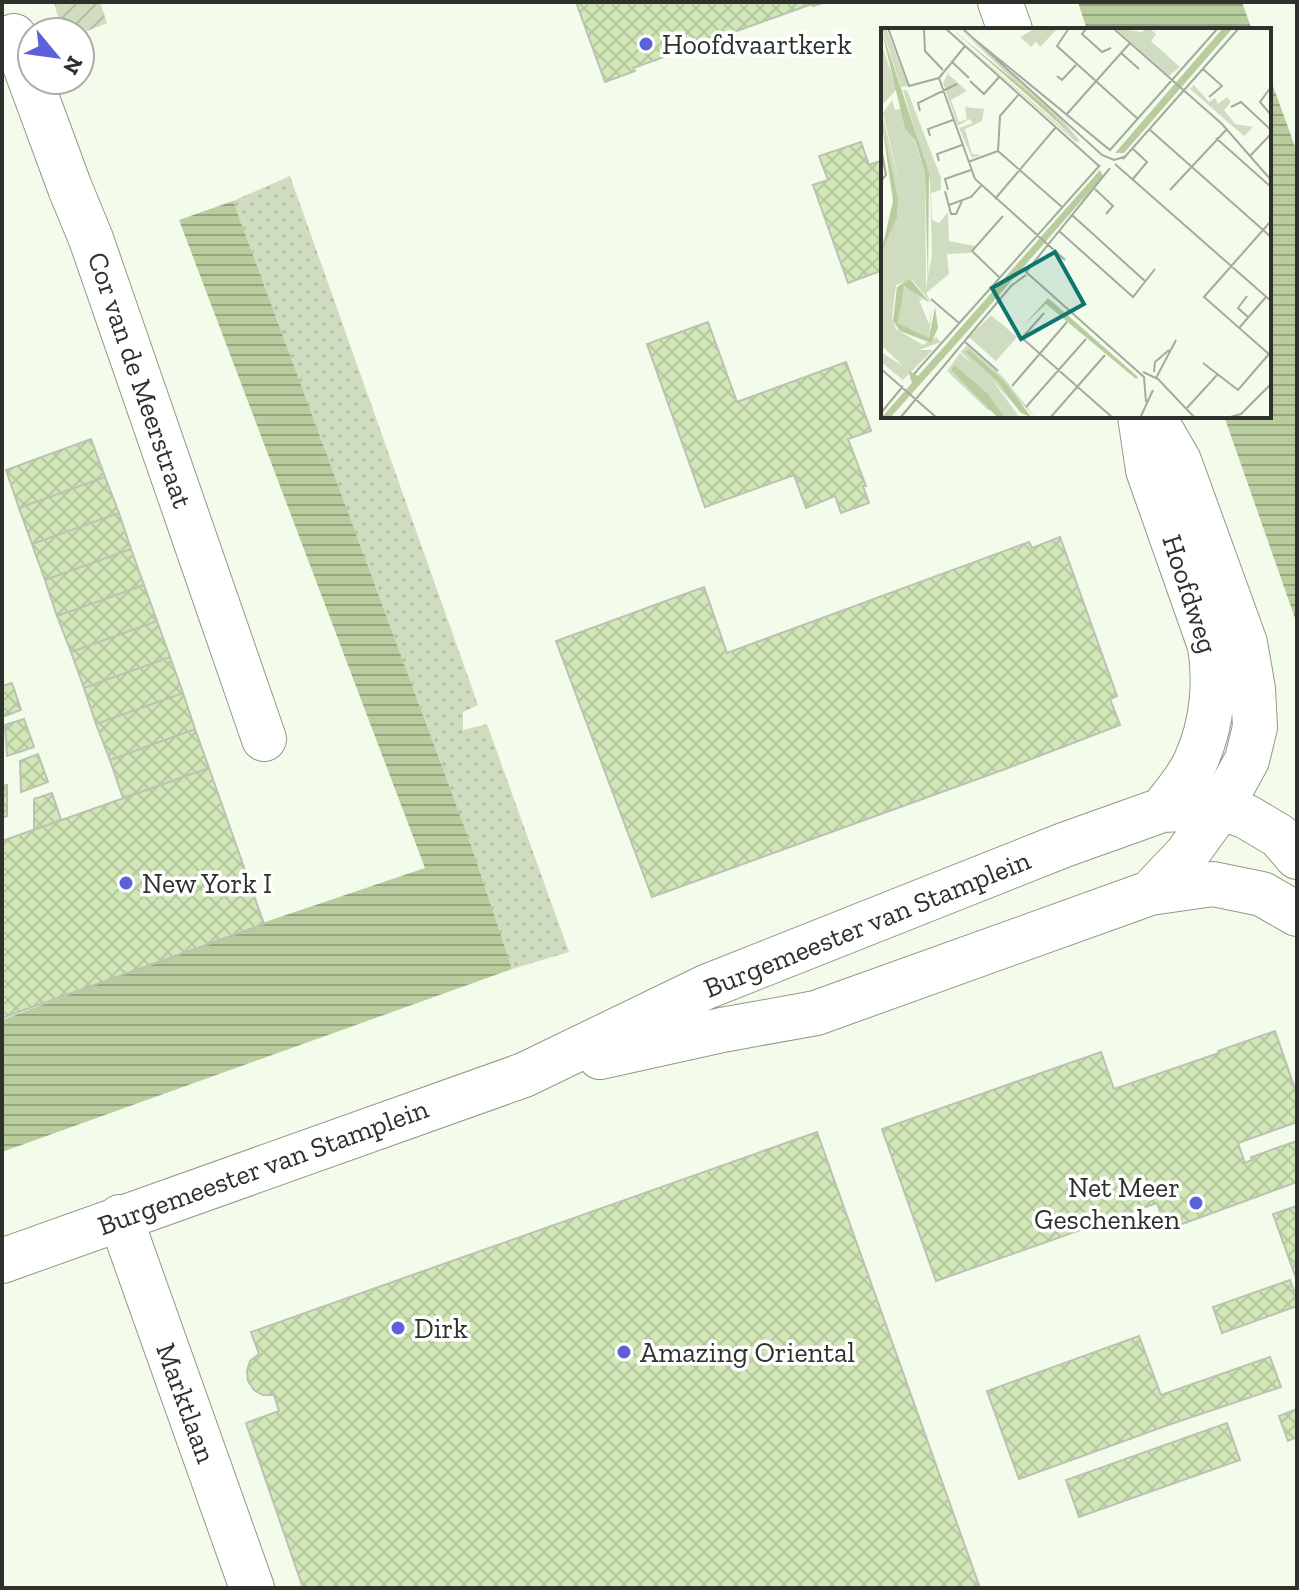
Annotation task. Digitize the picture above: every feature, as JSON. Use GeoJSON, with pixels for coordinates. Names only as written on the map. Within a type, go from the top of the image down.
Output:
{"type":"FeatureCollection","features":[{"type":"Feature","properties":{"kind":"street"},"geometry":{"type":"LineString","coordinates":[[1000,2],[1009,28]]}},
{"type":"Feature","properties":{"kind":"street","name":"Cor van de Meerstraat"},"geometry":{"type":"LineString","coordinates":[[2,40],[14,36],[91,239],[264,739]]}},
{"type":"Feature","properties":{"kind":"street","name":"Hoofdweg"},"geometry":{"type":"LineString","coordinates":[[1140,418],[1148,470],[1210,646],[1213,664],[1208,727],[1197,760],[1162,810]]}},
{"type":"Feature","properties":{"kind":"street","name":"Hoofdweg"},"geometry":{"type":"LineString","coordinates":[[1150,893],[1187,854],[1221,807],[1247,760],[1255,727],[1253,689],[1245,643],[1179,461],[1154,418]]}},
{"type":"Feature","properties":{"kind":"street"},"geometry":{"type":"LineString","coordinates":[[1221,807],[1247,817],[1279,836],[1297,857]]}},
{"type":"Feature","properties":{"kind":"street","name":"Burgemeester van Stamplein"},"geometry":{"type":"LineString","coordinates":[[2,1261],[524,1075],[706,987],[1064,845],[1162,810],[1221,807]]}},
{"type":"Feature","properties":{"kind":"street"},"geometry":{"type":"LineString","coordinates":[[1150,893],[1213,884],[1262,894],[1297,914]]}},
{"type":"Feature","properties":{"kind":"street","name":"Burgemeester van Stamplein"},"geometry":{"type":"LineString","coordinates":[[524,1075],[722,1030],[816,1013],[1150,893]]}},
{"type":"Feature","properties":{"kind":"street","name":"Marktlaan"},"geometry":{"type":"LineString","coordinates":[[120,1217],[252,1588]]}},
{"type":"Feature","properties":{"kind":"shaded area"},"geometry":{"type":"Polygon","coordinates":[[[54,2],[100,2],[107,23],[96,27],[96,16],[58,16],[54,2]]]}},
{"type":"Feature","properties":{"kind":"shaded area"},"geometry":{"type":"Polygon","coordinates":[[[1078,2],[1242,2],[1251,28],[1086,28],[1078,2]]]}},
{"type":"Feature","properties":{"kind":"shaded area"},"geometry":{"type":"Polygon","coordinates":[[[1271,80],[1297,152],[1297,624],[1225,418],[1271,418],[1271,80]]]}},
{"type":"Feature","properties":{"kind":"shaded area"},"geometry":{"type":"Polygon","coordinates":[[[290,176],[478,705],[463,712],[463,730],[487,724],[569,952],[512,969],[471,845],[233,201],[290,176]]]}},
{"type":"Feature","properties":{"kind":"shaded area"},"geometry":{"type":"Polygon","coordinates":[[[233,201],[471,845],[512,969],[2,1152],[2,1020],[247,928],[425,868],[179,220],[233,201]]]}},
{"type":"Feature","properties":{"kind":"building","name":"Hoofdvaartkerk"},"geometry":{"type":"Polygon","coordinates":[[[576,2],[826,2],[812,4],[633,68],[635,71],[605,82],[576,2]]]}},
{"type":"Feature","properties":{"kind":"building"},"geometry":{"type":"Polygon","coordinates":[[[861,142],[869,165],[881,161],[881,271],[848,283],[813,185],[828,180],[819,156],[861,142]]]}},
{"type":"Feature","properties":{"kind":"building"},"geometry":{"type":"Polygon","coordinates":[[[708,322],[737,402],[846,362],[871,431],[848,439],[866,486],[863,486],[869,503],[841,513],[835,496],[806,508],[794,475],[705,507],[647,344],[708,322]]]}},
{"type":"Feature","properties":{"kind":"building"},"geometry":{"type":"Polygon","coordinates":[[[91,439],[105,477],[19,508],[6,470],[91,439]]]}},
{"type":"Feature","properties":{"kind":"building"},"geometry":{"type":"Polygon","coordinates":[[[105,477],[119,513],[32,544],[19,508],[105,477]]]}},
{"type":"Feature","properties":{"kind":"building"},"geometry":{"type":"Polygon","coordinates":[[[119,513],[131,549],[45,580],[32,544],[119,513]]]}},
{"type":"Feature","properties":{"kind":"building"},"geometry":{"type":"Polygon","coordinates":[[[1060,537],[1117,696],[1110,699],[1120,725],[652,897],[556,641],[704,587],[727,653],[1029,542],[1032,548],[1060,537]]]}},
{"type":"Feature","properties":{"kind":"building"},"geometry":{"type":"Polygon","coordinates":[[[131,549],[144,585],[57,616],[45,580],[131,549]]]}},
{"type":"Feature","properties":{"kind":"building"},"geometry":{"type":"Polygon","coordinates":[[[144,585],[157,621],[71,652],[57,616],[144,585]]]}},
{"type":"Feature","properties":{"kind":"building"},"geometry":{"type":"Polygon","coordinates":[[[157,621],[170,657],[84,688],[71,652],[157,621]]]}},
{"type":"Feature","properties":{"kind":"building"},"geometry":{"type":"Polygon","coordinates":[[[170,657],[183,693],[96,724],[84,688],[170,657]]]}},
{"type":"Feature","properties":{"kind":"building"},"geometry":{"type":"Polygon","coordinates":[[[12,683],[21,710],[2,717],[2,686],[12,683]]]}},
{"type":"Feature","properties":{"kind":"building"},"geometry":{"type":"Polygon","coordinates":[[[183,693],[195,729],[110,760],[96,724],[183,693]]]}},
{"type":"Feature","properties":{"kind":"building"},"geometry":{"type":"Polygon","coordinates":[[[24,719],[34,747],[7,756],[5,725],[24,719]]]}},
{"type":"Feature","properties":{"kind":"building"},"geometry":{"type":"Polygon","coordinates":[[[195,729],[209,768],[123,798],[110,760],[195,729]]]}},
{"type":"Feature","properties":{"kind":"building"},"geometry":{"type":"Polygon","coordinates":[[[38,754],[48,782],[21,792],[20,761],[38,754]]]}},
{"type":"Feature","properties":{"kind":"building","name":"New York I"},"geometry":{"type":"Polygon","coordinates":[[[209,768],[264,924],[2,1018],[2,841],[209,768]]]}},
{"type":"Feature","properties":{"kind":"building"},"geometry":{"type":"Polygon","coordinates":[[[7,785],[7,816],[2,818],[2,786],[7,785]]]}},
{"type":"Feature","properties":{"kind":"building"},"geometry":{"type":"Polygon","coordinates":[[[52,793],[61,820],[34,830],[34,799],[52,793]]]}},
{"type":"Feature","properties":{"kind":"building"},"geometry":{"type":"Polygon","coordinates":[[[1275,1031],[1297,1095],[1297,1122],[1238,1143],[1245,1163],[1252,1160],[1251,1157],[1297,1141],[1297,1182],[1166,1230],[1157,1203],[936,1281],[882,1129],[1101,1052],[1114,1089],[1275,1031]]]}},
{"type":"Feature","properties":{"kind":"building"},"geometry":{"type":"Polygon","coordinates":[[[817,1132],[980,1588],[303,1588],[246,1423],[279,1411],[274,1395],[263,1395],[254,1390],[248,1381],[250,1361],[259,1354],[251,1332],[817,1132]]]}},
{"type":"Feature","properties":{"kind":"building"},"geometry":{"type":"Polygon","coordinates":[[[1297,1206],[1297,1278],[1296,1278],[1273,1214],[1297,1206]]]}},
{"type":"Feature","properties":{"kind":"building"},"geometry":{"type":"Polygon","coordinates":[[[1290,1280],[1294,1291],[1297,1290],[1297,1306],[1222,1333],[1213,1307],[1290,1280]]]}},
{"type":"Feature","properties":{"kind":"building"},"geometry":{"type":"Polygon","coordinates":[[[1139,1336],[1161,1395],[1270,1357],[1281,1387],[1019,1479],[987,1391],[1139,1336]]]}},
{"type":"Feature","properties":{"kind":"building"},"geometry":{"type":"Polygon","coordinates":[[[1297,1409],[1297,1437],[1288,1441],[1279,1416],[1297,1409]]]}},
{"type":"Feature","properties":{"kind":"building"},"geometry":{"type":"Polygon","coordinates":[[[1227,1423],[1240,1460],[1079,1517],[1066,1480],[1227,1423]]]}},
{"type":"Feature","properties":{"kind":"place","name":"Hoofdvaartkerk"},"geometry":{"type":"Point","coordinates":[646,44]}},
{"type":"Feature","properties":{"kind":"place","name":"New York I"},"geometry":{"type":"Point","coordinates":[126,883]}},
{"type":"Feature","properties":{"kind":"place","name":"Net Meer Geschenken"},"geometry":{"type":"Point","coordinates":[1196,1203]}},
{"type":"Feature","properties":{"kind":"place","name":"Dirk"},"geometry":{"type":"Point","coordinates":[398,1328]}},
{"type":"Feature","properties":{"kind":"place","name":"Amazing Oriental"},"geometry":{"type":"Point","coordinates":[624,1352]}}]}
